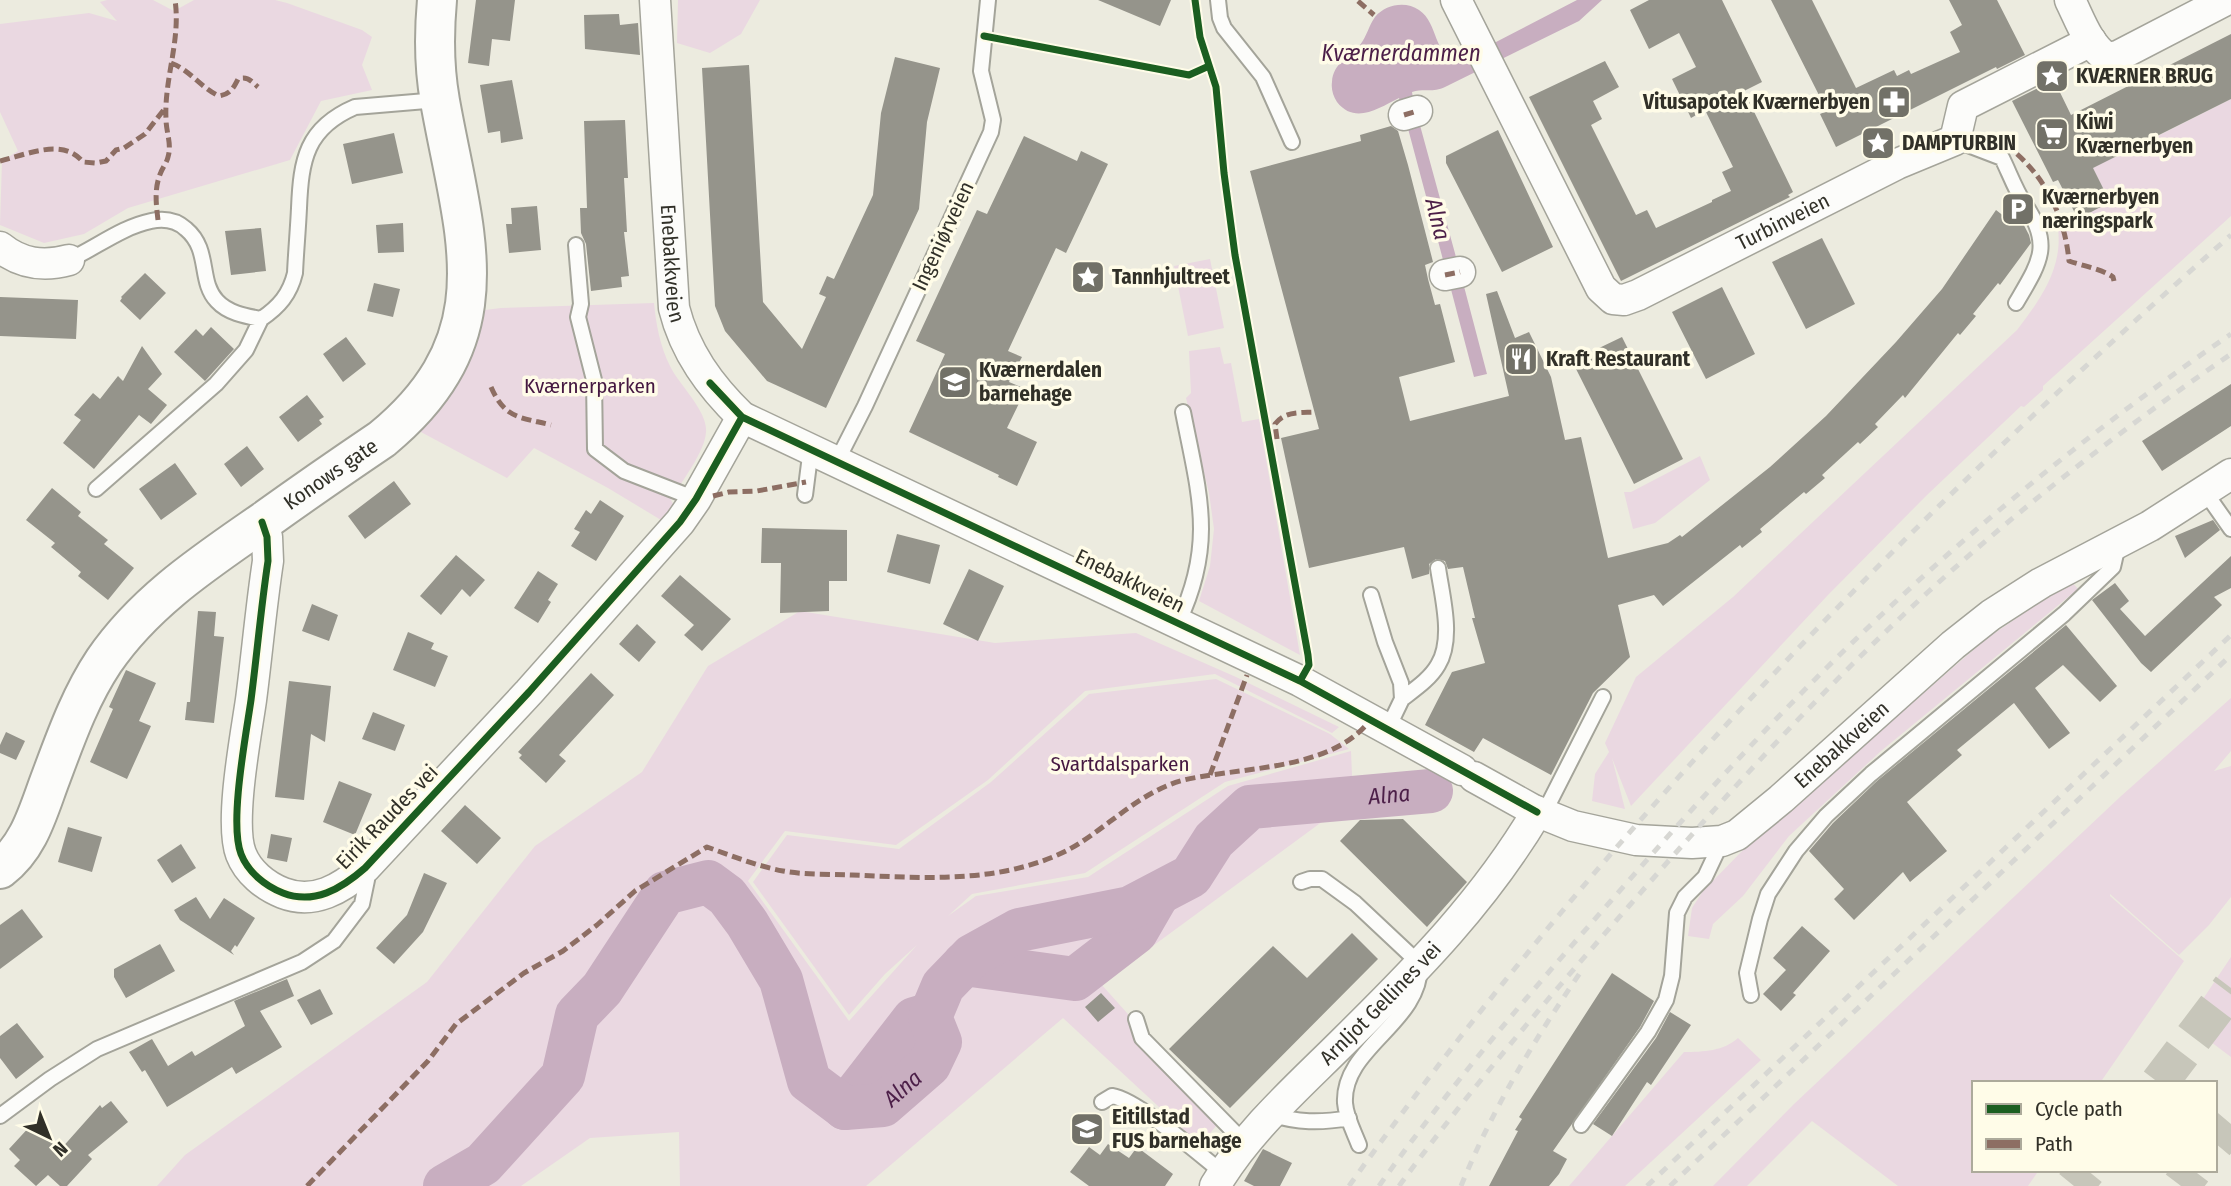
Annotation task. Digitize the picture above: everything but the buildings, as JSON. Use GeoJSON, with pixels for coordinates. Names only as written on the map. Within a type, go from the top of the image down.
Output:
{"type":"FeatureCollection","features":[{"type":"Feature","properties":{"kind":"street","name":"Konows gate"},"geometry":{"type":"LineString","coordinates":[[0,869],[22,847],[32,829],[72,721],[104,661],[141,617],[201,564],[401,423],[430,390],[443,369],[459,330],[468,289],[466,241],[457,180],[440,100],[435,25],[437,0]]}},
{"type":"Feature","properties":{"kind":"street","name":"Enebakkveien"},"geometry":{"type":"LineString","coordinates":[[655,0],[674,308],[682,337],[697,364],[724,400],[742,417],[1300,681],[1539,813],[1573,826],[1636,839],[1692,843],[1722,841],[1737,835],[1758,820],[1980,624],[2041,583],[2119,544],[2231,474]]}},
{"type":"Feature","properties":{"kind":"street","name":"Turbinveien"},"geometry":{"type":"LineString","coordinates":[[1455,0],[1601,288],[1613,299],[1624,300],[1637,295],[1897,164],[1955,140]]}},
{"type":"Feature","properties":{"kind":"street"},"geometry":{"type":"LineString","coordinates":[[2070,0],[2098,52],[2107,58],[2118,56],[2226,0]]}},
{"type":"Feature","properties":{"kind":"street"},"geometry":{"type":"LineString","coordinates":[[1955,140],[1963,106],[2091,41]]}},
{"type":"Feature","properties":{"kind":"street"},"geometry":{"type":"LineString","coordinates":[[0,247],[24,261],[36,264],[56,264],[69,260]]}},
{"type":"Feature","properties":{"kind":"street","name":"Eirik Raudes vei"},"geometry":{"type":"LineString","coordinates":[[262,522],[267,537],[268,561],[242,765],[237,832],[241,855],[253,873],[265,884],[281,892],[312,898],[339,888],[365,869],[637,583],[696,499],[742,417]]}},
{"type":"Feature","properties":{"kind":"street","name":"Arnljot Gellines vei"},"geometry":{"type":"LineString","coordinates":[[1219,1180],[1244,1142],[1420,964],[1485,892],[1539,813]]}},
{"type":"Feature","properties":{"kind":"lane","name":"Ingeniørveien"},"geometry":{"type":"LineString","coordinates":[[805,495],[824,455],[870,395],[991,132],[993,120],[981,71],[988,0]]}},
{"type":"Feature","properties":{"kind":"lane"},"geometry":{"type":"LineString","coordinates":[[1218,0],[1224,27],[1263,77],[1292,142]]}},
{"type":"Feature","properties":{"kind":"lane"},"geometry":{"type":"LineString","coordinates":[[96,489],[216,384],[246,350],[261,318],[280,303],[292,285],[302,168],[313,138],[321,127],[355,107],[440,100]]}},
{"type":"Feature","properties":{"kind":"lane"},"geometry":{"type":"LineString","coordinates":[[1955,140],[2002,158],[2021,205],[2038,226],[2042,242],[2033,270],[2016,303]]}},
{"type":"Feature","properties":{"kind":"lane"},"geometry":{"type":"LineString","coordinates":[[69,260],[135,225],[155,220],[176,221],[199,242],[211,293],[216,301],[234,313],[261,318]]}},
{"type":"Feature","properties":{"kind":"lane"},"geometry":{"type":"LineString","coordinates":[[576,245],[581,304],[578,317],[594,380],[595,449],[624,471],[696,499]]}},
{"type":"Feature","properties":{"kind":"lane"},"geometry":{"type":"LineString","coordinates":[[1178,623],[1197,572],[1203,524],[1183,412]]}},
{"type":"Feature","properties":{"kind":"lane"},"geometry":{"type":"LineString","coordinates":[[2205,492],[2231,530]]}},
{"type":"Feature","properties":{"kind":"lane","name":"Enebakkveien"},"geometry":{"type":"LineString","coordinates":[[1751,995],[1747,973],[1760,919],[1768,894],[1796,850],[1826,816],[1871,774],[1976,689],[2074,604],[2113,567],[2119,544]]}},
{"type":"Feature","properties":{"kind":"lane"},"geometry":{"type":"LineString","coordinates":[[1388,728],[1402,699],[1432,673],[1444,650],[1444,608],[1438,568]]}},
{"type":"Feature","properties":{"kind":"lane"},"geometry":{"type":"LineString","coordinates":[[1371,595],[1401,683],[1402,699]]}},
{"type":"Feature","properties":{"kind":"lane"},"geometry":{"type":"LineString","coordinates":[[1539,813],[1603,697]]}},
{"type":"Feature","properties":{"kind":"lane"},"geometry":{"type":"LineString","coordinates":[[1581,1125],[1648,1031],[1666,1000],[1672,976],[1677,913],[1685,897],[1704,877],[1722,841]]}},
{"type":"Feature","properties":{"kind":"lane","name":"Eirik Raudes vei"},"geometry":{"type":"LineString","coordinates":[[0,1116],[97,1049],[302,962],[334,941],[362,904],[367,880],[365,869]]}},
{"type":"Feature","properties":{"kind":"lane"},"geometry":{"type":"LineString","coordinates":[[1301,882],[1322,879],[1355,903],[1420,964],[1419,984],[1408,1005],[1359,1063],[1346,1088],[1345,1105],[1359,1145]]}},
{"type":"Feature","properties":{"kind":"lane"},"geometry":{"type":"LineString","coordinates":[[1136,1019],[1142,1038],[1244,1142]]}},
{"type":"Feature","properties":{"kind":"lane"},"geometry":{"type":"LineString","coordinates":[[1102,1102],[1112,1096],[1153,1118],[1219,1180]]}},
{"type":"Feature","properties":{"kind":"lane"},"geometry":{"type":"LineString","coordinates":[[1270,1114],[1306,1123],[1349,1118]]}},
{"type":"Feature","properties":{"kind":"green space"},"geometry":{"type":"Polygon","coordinates":[[[153,0],[174,11],[194,0],[275,0],[287,3],[362,30],[372,37],[362,65],[372,90],[321,101],[290,160],[128,208],[84,234],[44,243],[0,225],[2,161],[18,151],[0,112],[0,24],[89,13],[117,21],[100,2],[153,0]]]}},
{"type":"Feature","properties":{"kind":"green space"},"geometry":{"type":"Polygon","coordinates":[[[678,0],[760,0],[741,34],[710,53],[677,43],[678,0]]]}},
{"type":"Feature","properties":{"kind":"green space"},"geometry":{"type":"Polygon","coordinates":[[[2231,99],[2231,216],[1927,495],[1828,595],[1631,806],[1612,758],[1625,809],[1592,801],[1595,774],[1609,752],[1605,743],[1636,677],[1733,597],[2017,330],[2048,283],[2057,257],[2058,229],[2110,202],[2091,165],[2116,157],[2231,99]]]}},
{"type":"Feature","properties":{"kind":"green space"},"geometry":{"type":"Polygon","coordinates":[[[1210,259],[1224,328],[1188,336],[1174,266],[1210,259]]]}},
{"type":"Feature","properties":{"kind":"green space","name":"Kværnerparken"},"geometry":{"type":"Polygon","coordinates":[[[654,303],[659,335],[667,358],[702,416],[706,432],[697,458],[671,500],[674,506],[666,523],[534,448],[507,478],[419,431],[442,404],[460,375],[485,310],[654,303]]]}},
{"type":"Feature","properties":{"kind":"green space"},"geometry":{"type":"Polygon","coordinates":[[[1220,347],[1224,364],[1231,363],[1242,422],[1259,419],[1300,655],[1199,601],[1210,566],[1214,529],[1209,493],[1186,398],[1191,393],[1189,351],[1220,347]]]}},
{"type":"Feature","properties":{"kind":"green space"},"geometry":{"type":"Polygon","coordinates":[[[1700,456],[1710,480],[1655,523],[1633,529],[1624,492],[1631,492],[1700,456]]]}},
{"type":"Feature","properties":{"kind":"green space"},"geometry":{"type":"Polygon","coordinates":[[[2071,581],[2078,589],[1881,751],[1789,836],[1743,896],[1713,924],[1709,939],[1688,936],[1692,908],[1703,891],[1745,848],[1986,639],[2071,581]]]}},
{"type":"Feature","properties":{"kind":"green space","name":"Svartdalsparken"},"geometry":{"type":"Polygon","coordinates":[[[800,611],[995,643],[1136,633],[1339,727],[1332,733],[1215,674],[1085,691],[988,780],[896,845],[785,831],[748,881],[849,1021],[917,945],[885,974],[849,1015],[753,882],[787,835],[899,849],[991,782],[1089,694],[1216,679],[1330,734],[1349,749],[1225,782],[1085,873],[972,894],[948,916],[976,896],[1088,877],[1228,786],[1351,751],[1353,799],[1101,984],[1222,1119],[1200,1145],[1063,1018],[866,1186],[680,1186],[679,1132],[590,1138],[521,1186],[157,1186],[185,1155],[427,982],[535,846],[642,772],[708,666],[800,611]]]}},
{"type":"Feature","properties":{"kind":"green space"},"geometry":{"type":"Polygon","coordinates":[[[2231,698],[2231,751],[2214,771],[2231,766],[2231,897],[2209,925],[2179,955],[2110,894],[2184,961],[2101,1081],[1972,1081],[1972,1172],[2038,1172],[2028,1186],[1898,1186],[1812,1121],[1747,1186],[1713,1186],[1793,1105],[2120,797],[2231,698]]]}},
{"type":"Feature","properties":{"kind":"green space"},"geometry":{"type":"Polygon","coordinates":[[[2231,957],[2231,1057],[2211,1042],[2187,1032],[2185,1026],[2231,957]]]}},
{"type":"Feature","properties":{"kind":"green space"},"geometry":{"type":"Polygon","coordinates":[[[1738,1038],[1761,1060],[1625,1186],[1569,1186],[1684,1052],[1720,1048],[1738,1038]]]}},
{"type":"Feature","properties":{"kind":"water","name":"Kværnerdammen"},"geometry":{"type":"Polygon","coordinates":[[[1577,0],[1602,0],[1579,21],[1445,87],[1412,92],[1414,104],[1402,108],[1399,98],[1375,110],[1359,113],[1344,109],[1333,95],[1335,70],[1360,45],[1375,17],[1390,7],[1408,5],[1419,10],[1431,24],[1442,49],[1447,55],[1456,58],[1467,57],[1577,0]]]}},
{"type":"Feature","properties":{"kind":"water"},"geometry":{"type":"Polygon","coordinates":[[[1418,118],[1459,268],[1446,271],[1406,121],[1418,118]]]}},
{"type":"Feature","properties":{"kind":"water"},"geometry":{"type":"Polygon","coordinates":[[[1461,275],[1487,374],[1474,377],[1448,278],[1461,275]]]}},
{"type":"Feature","properties":{"kind":"waterway","name":"Alna"},"geometry":{"type":"LineString","coordinates":[[445,1186],[483,1164],[563,1076],[577,1015],[602,989],[665,893],[708,882],[727,896],[747,923],[781,980],[809,1081],[845,1108],[883,1105],[929,1065],[940,1042],[930,1017],[943,986],[972,956],[1019,930],[1130,908],[1191,876],[1214,840],[1250,807],[1431,791]]}},
{"type":"Feature","properties":{"kind":"waterway"},"geometry":{"type":"LineString","coordinates":[[964,964],[1075,979],[1136,932],[1158,894]]}},
{"type":"Feature","properties":{"kind":"waterway"},"geometry":{"type":"LineString","coordinates":[[845,1108],[914,1019],[931,1014]]}},
{"type":"Feature","properties":{"kind":"tunnel"},"geometry":{"type":"LineString","coordinates":[[2161,1081],[2231,988]]}},
{"type":"Feature","properties":{"kind":"tunnel"},"geometry":{"type":"LineString","coordinates":[[2217,1141],[2231,1124]]}},
{"type":"Feature","properties":{"kind":"tunnel"},"geometry":{"type":"LineString","coordinates":[[2074,1186],[2085,1172]]}},
{"type":"Feature","properties":{"kind":"tunnel"},"geometry":{"type":"LineString","coordinates":[[2181,1186],[2192,1172]]}},
{"type":"Feature","properties":{"kind":"railway"},"geometry":{"type":"LineString","coordinates":[[1349,1186],[1446,1056],[1547,929],[1653,806],[1763,686],[1876,569],[1992,455],[2231,235]]}},
{"type":"Feature","properties":{"kind":"railway"},"geometry":{"type":"LineString","coordinates":[[1379,1186],[1464,1073],[1555,965],[1704,797],[1823,671],[1898,599],[1989,518],[2132,405],[2231,334]]}},
{"type":"Feature","properties":{"kind":"railway"},"geometry":{"type":"LineString","coordinates":[[1399,1186],[1482,1078],[1599,940],[1811,706],[1888,629],[1964,560],[2114,438],[2231,354]]}},
{"type":"Feature","properties":{"kind":"railway"},"geometry":{"type":"LineString","coordinates":[[1647,1186],[2231,635]]}},
{"type":"Feature","properties":{"kind":"railway"},"geometry":{"type":"LineString","coordinates":[[1670,1186],[2231,655]]}},
{"type":"Feature","properties":{"kind":"railway"},"geometry":{"type":"LineString","coordinates":[[1461,1186],[1486,1130],[1515,1076],[1580,973]]}},
{"type":"Feature","properties":{"kind":"marked path"},"geometry":{"type":"LineString","coordinates":[[158,220],[157,184],[169,152],[166,104],[176,30],[175,0]]}},
{"type":"Feature","properties":{"kind":"marked path"},"geometry":{"type":"LineString","coordinates":[[1358,1],[1374,15]]}},
{"type":"Feature","properties":{"kind":"marked path"},"geometry":{"type":"LineString","coordinates":[[171,63],[219,96],[231,90],[241,78],[258,87]]}},
{"type":"Feature","properties":{"kind":"marked path"},"geometry":{"type":"LineString","coordinates":[[0,161],[55,149],[65,150],[83,162],[106,161],[116,150],[124,148],[145,134],[166,107]]}},
{"type":"Feature","properties":{"kind":"marked path"},"geometry":{"type":"LineString","coordinates":[[1404,115],[1417,111]]}},
{"type":"Feature","properties":{"kind":"marked path"},"geometry":{"type":"LineString","coordinates":[[2017,154],[2038,177],[2053,202],[2064,230],[2069,261],[2103,272],[2113,277],[2114,281]]}},
{"type":"Feature","properties":{"kind":"marked path"},"geometry":{"type":"LineString","coordinates":[[1445,275],[1460,272]]}},
{"type":"Feature","properties":{"kind":"marked path"},"geometry":{"type":"LineString","coordinates":[[491,387],[508,411],[522,418],[551,425]]}},
{"type":"Feature","properties":{"kind":"marked path"},"geometry":{"type":"LineString","coordinates":[[1277,439],[1275,424],[1283,417],[1315,412]]}},
{"type":"Feature","properties":{"kind":"marked path"},"geometry":{"type":"LineString","coordinates":[[713,496],[806,482]]}},
{"type":"Feature","properties":{"kind":"marked path"},"geometry":{"type":"LineString","coordinates":[[1210,775],[1247,675]]}},
{"type":"Feature","properties":{"kind":"marked path"},"geometry":{"type":"LineString","coordinates":[[307,1186],[428,1061],[456,1024],[524,973],[563,951],[635,891],[707,847],[764,866],[800,873],[934,877],[988,874],[1014,869],[1041,862],[1066,851],[1142,799],[1169,785],[1191,778],[1295,762],[1318,755],[1356,735],[1371,719]]}},
{"type":"Feature","properties":{"kind":"cycle path"},"geometry":{"type":"LineString","coordinates":[[1195,0],[1200,37],[1216,87],[1235,255],[1308,655],[1309,665],[1300,681]]}},
{"type":"Feature","properties":{"kind":"cycle path"},"geometry":{"type":"LineString","coordinates":[[984,36],[1189,75],[1209,66]]}},
{"type":"Feature","properties":{"kind":"cycle path"},"geometry":{"type":"LineString","coordinates":[[710,383],[742,417],[1300,681],[1537,812]]}},
{"type":"Feature","properties":{"kind":"cycle path"},"geometry":{"type":"LineString","coordinates":[[262,522],[267,537],[268,561],[240,778],[238,840],[244,861],[264,882],[276,890],[294,896],[316,896],[337,888],[365,868],[529,692],[680,522],[742,417]]}},
{"type":"Feature","properties":{"kind":"place","name":"KVÆRNER BRUG"},"geometry":{"type":"Point","coordinates":[2052,76]}},
{"type":"Feature","properties":{"kind":"place","name":"Vitusapotek Kværnerbyen"},"geometry":{"type":"Point","coordinates":[1894,102]}},
{"type":"Feature","properties":{"kind":"place","name":"Kiwi Kværnerbyen"},"geometry":{"type":"Point","coordinates":[2052,134]}},
{"type":"Feature","properties":{"kind":"place","name":"DAMPTURBIN"},"geometry":{"type":"Point","coordinates":[1878,143]}},
{"type":"Feature","properties":{"kind":"place","name":"Kværnerbyen næringspark"},"geometry":{"type":"Point","coordinates":[2018,209]}},
{"type":"Feature","properties":{"kind":"place","name":"Tannhjultreet"},"geometry":{"type":"Point","coordinates":[1088,277]}},
{"type":"Feature","properties":{"kind":"place","name":"Kraft Restaurant"},"geometry":{"type":"Point","coordinates":[1521,359]}},
{"type":"Feature","properties":{"kind":"place","name":"Kværnerdalen barnehage"},"geometry":{"type":"Point","coordinates":[955,382]}},
{"type":"Feature","properties":{"kind":"place","name":"Eitillstad FUS barnehage"},"geometry":{"type":"Point","coordinates":[1087,1129]}}]}
